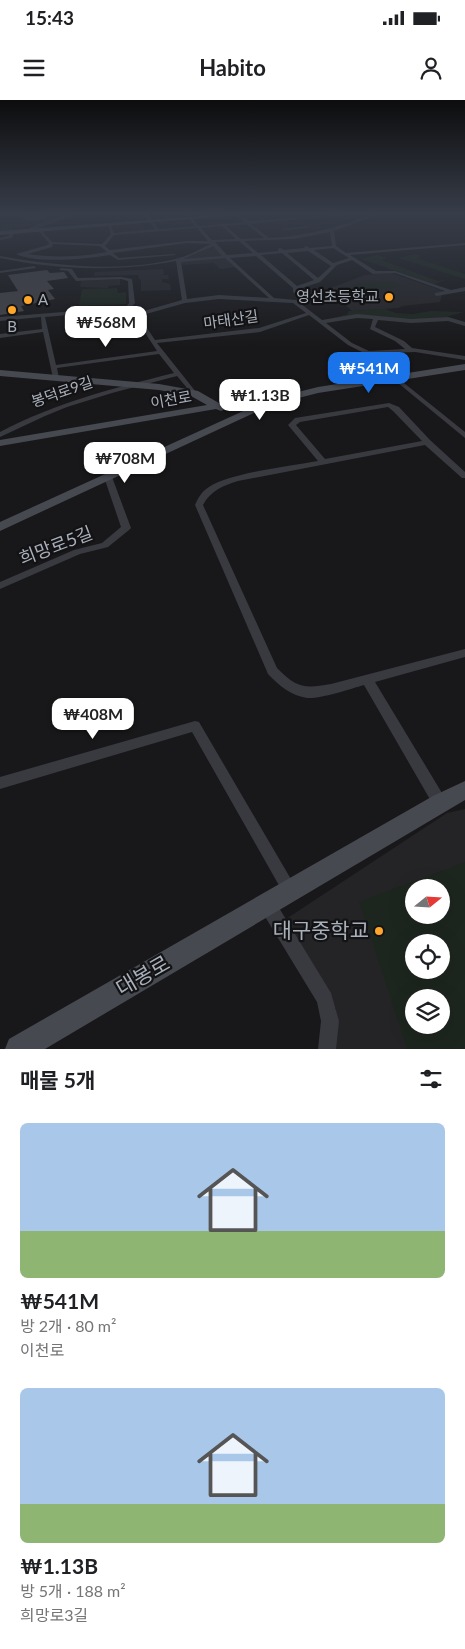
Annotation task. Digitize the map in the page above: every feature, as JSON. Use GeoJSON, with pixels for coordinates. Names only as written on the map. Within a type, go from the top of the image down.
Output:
{"type":"FeatureCollection","features":[{"type":"Feature","properties":{"kind":"street"},"geometry":{"type":"LineString","coordinates":[[9,258],[32,264],[113,268],[210,258]]}},
{"type":"Feature","properties":{"kind":"street"},"geometry":{"type":"LineString","coordinates":[[84,267],[90,261],[114,258]]}},
{"type":"Feature","properties":{"kind":"street"},"geometry":{"type":"LineString","coordinates":[[117,258],[121,260],[139,258]]}},
{"type":"Feature","properties":{"kind":"street"},"geometry":{"type":"LineString","coordinates":[[177,261],[182,258]]}},
{"type":"Feature","properties":{"kind":"street"},"geometry":{"type":"LineString","coordinates":[[227,258],[272,298]]}},
{"type":"Feature","properties":{"kind":"street"},"geometry":{"type":"LineString","coordinates":[[260,258],[296,288]]}},
{"type":"Feature","properties":{"kind":"street"},"geometry":{"type":"LineString","coordinates":[[292,258],[318,280]]}},
{"type":"Feature","properties":{"kind":"street"},"geometry":{"type":"LineString","coordinates":[[322,258],[334,266]]}},
{"type":"Feature","properties":{"kind":"street"},"geometry":{"type":"LineString","coordinates":[[296,288],[318,280],[334,266],[352,259],[375,273],[395,272],[452,292]]}},
{"type":"Feature","properties":{"kind":"street"},"geometry":{"type":"LineString","coordinates":[[177,261],[185,301]]}},
{"type":"Feature","properties":{"kind":"street"},"geometry":{"type":"LineString","coordinates":[[0,272],[29,267],[70,270],[76,280],[121,278],[130,280],[132,303],[128,308]]}},
{"type":"Feature","properties":{"kind":"street"},"geometry":{"type":"LineString","coordinates":[[294,301],[296,288]]}},
{"type":"Feature","properties":{"kind":"street"},"geometry":{"type":"LineString","coordinates":[[437,294],[465,290]]}},
{"type":"Feature","properties":{"kind":"street"},"geometry":{"type":"LineString","coordinates":[[136,315],[185,301],[229,296],[272,298],[294,301],[311,312],[350,344],[368,353],[410,350],[465,358]]}},
{"type":"Feature","properties":{"kind":"street"},"geometry":{"type":"LineString","coordinates":[[0,319],[128,308],[136,315],[153,342],[190,389]]}},
{"type":"Feature","properties":{"kind":"street","name":"마태산길"},"geometry":{"type":"LineString","coordinates":[[153,342],[260,330],[311,312]]}},
{"type":"Feature","properties":{"kind":"street"},"geometry":{"type":"LineString","coordinates":[[321,322],[357,316],[411,321],[448,319],[465,324]]}},
{"type":"Feature","properties":{"kind":"street","name":"봉덕로9길"},"geometry":{"type":"LineString","coordinates":[[43,318],[55,373]]}},
{"type":"Feature","properties":{"kind":"street"},"geometry":{"type":"LineString","coordinates":[[376,318],[372,328],[388,338],[404,343],[410,350]]}},
{"type":"Feature","properties":{"kind":"street"},"geometry":{"type":"LineString","coordinates":[[0,336],[46,330]]}},
{"type":"Feature","properties":{"kind":"street","name":"봉덕로9길"},"geometry":{"type":"LineString","coordinates":[[55,373],[161,352]]}},
{"type":"Feature","properties":{"kind":"street","name":"이천로"},"geometry":{"type":"LineString","coordinates":[[0,443],[217,406],[270,402],[318,390],[465,367]]}},
{"type":"Feature","properties":{"kind":"street","name":"봉덕로9길"},"geometry":{"type":"LineString","coordinates":[[0,373],[55,373],[136,385],[190,389],[239,417]]}},
{"type":"Feature","properties":{"kind":"street"},"geometry":{"type":"LineString","coordinates":[[136,385],[178,374]]}},
{"type":"Feature","properties":{"kind":"street"},"geometry":{"type":"LineString","coordinates":[[394,377],[465,436]]}},
{"type":"Feature","properties":{"kind":"street","name":"봉덕로9길"},"geometry":{"type":"LineString","coordinates":[[0,435],[23,421],[68,404],[136,385]]}},
{"type":"Feature","properties":{"kind":"street"},"geometry":{"type":"LineString","coordinates":[[0,527],[270,402]]}},
{"type":"Feature","properties":{"kind":"street"},"geometry":{"type":"LineString","coordinates":[[322,461],[292,425],[298,420],[388,405],[396,409],[427,442],[465,476]]}},
{"type":"Feature","properties":{"kind":"street"},"geometry":{"type":"LineString","coordinates":[[427,442],[236,479],[217,485],[204,494],[199,504],[272,671],[285,684],[308,693],[465,653]]}},
{"type":"Feature","properties":{"kind":"street","name":"희망로5길"},"geometry":{"type":"LineString","coordinates":[[0,586],[77,552],[105,545],[126,528],[108,477]]}},
{"type":"Feature","properties":{"kind":"street"},"geometry":{"type":"LineString","coordinates":[[368,679],[440,803]]}},
{"type":"Feature","properties":{"kind":"street"},"geometry":{"type":"LineString","coordinates":[[0,782],[196,726],[290,890]]}},
{"type":"Feature","properties":{"kind":"street","name":"대봉로"},"geometry":{"type":"LineString","coordinates":[[19,1049],[465,790]]}},
{"type":"Feature","properties":{"kind":"street"},"geometry":{"type":"LineString","coordinates":[[267,904],[325,1000],[330,1021],[327,1049]]}},
{"type":"Feature","properties":{"kind":"shaded area"},"geometry":{"type":"Polygon","coordinates":[[[181,258],[229,258],[238,267],[220,269],[214,263],[183,265],[177,260],[181,258]]]}},
{"type":"Feature","properties":{"kind":"shaded area"},"geometry":{"type":"Polygon","coordinates":[[[386,258],[381,260],[438,281],[449,279],[434,284],[361,259],[386,258]]]}},
{"type":"Feature","properties":{"kind":"shaded area"},"geometry":{"type":"Polygon","coordinates":[[[400,258],[417,258],[465,274],[465,279],[400,258]]]}},
{"type":"Feature","properties":{"kind":"shaded area"},"geometry":{"type":"Polygon","coordinates":[[[163,269],[164,274],[160,275],[168,275],[169,279],[162,279],[162,282],[170,284],[171,290],[141,291],[141,280],[138,275],[94,276],[95,272],[163,269]]]}},
{"type":"Feature","properties":{"kind":"shaded area","name":"영선초등학교"},"geometry":{"type":"Polygon","coordinates":[[[392,273],[443,291],[440,302],[398,308],[352,311],[328,289],[365,275],[392,273]]]}},
{"type":"Feature","properties":{"kind":"shaded area"},"geometry":{"type":"Polygon","coordinates":[[[120,279],[120,285],[108,286],[108,288],[80,287],[81,281],[120,279]]]}},
{"type":"Feature","properties":{"kind":"shaded area"},"geometry":{"type":"Polygon","coordinates":[[[389,282],[401,285],[391,289],[377,290],[353,286],[356,284],[389,282]]]}},
{"type":"Feature","properties":{"kind":"shaded area"},"geometry":{"type":"Polygon","coordinates":[[[117,288],[118,293],[126,292],[126,304],[79,306],[82,289],[117,288]]]}},
{"type":"Feature","properties":{"kind":"shaded area"},"geometry":{"type":"Polygon","coordinates":[[[385,309],[396,313],[413,314],[431,311],[464,312],[446,317],[411,321],[357,316],[330,319],[348,314],[348,311],[385,309]]]}},
{"type":"Feature","properties":{"kind":"shaded area","name":"대구중학교"},"geometry":{"type":"Polygon","coordinates":[[[465,809],[465,1049],[335,1049],[336,1009],[286,919],[447,813],[465,809]]]}},
{"type":"Feature","properties":{"kind":"shaded area"},"geometry":{"type":"Polygon","coordinates":[[[465,862],[465,1049],[407,1049],[359,902],[405,885],[405,924],[450,924],[450,879],[420,879],[465,862]]]}},
{"type":"Feature","properties":{"kind":"building"},"geometry":{"type":"Polygon","coordinates":[[[47,270],[50,273],[64,272],[68,278],[47,281],[54,289],[48,290],[55,299],[21,306],[24,311],[0,315],[0,293],[18,291],[8,275],[47,270]]]}},
{"type":"Feature","properties":{"kind":"place","name":"영선초등학교"},"geometry":{"type":"Point","coordinates":[389,297]}},
{"type":"Feature","properties":{"kind":"place","name":"A"},"geometry":{"type":"Point","coordinates":[28,300]}},
{"type":"Feature","properties":{"kind":"place","name":"B"},"geometry":{"type":"Point","coordinates":[12,310]}},
{"type":"Feature","properties":{"kind":"place","name":"대구중학교"},"geometry":{"type":"Point","coordinates":[379,931]}}]}
